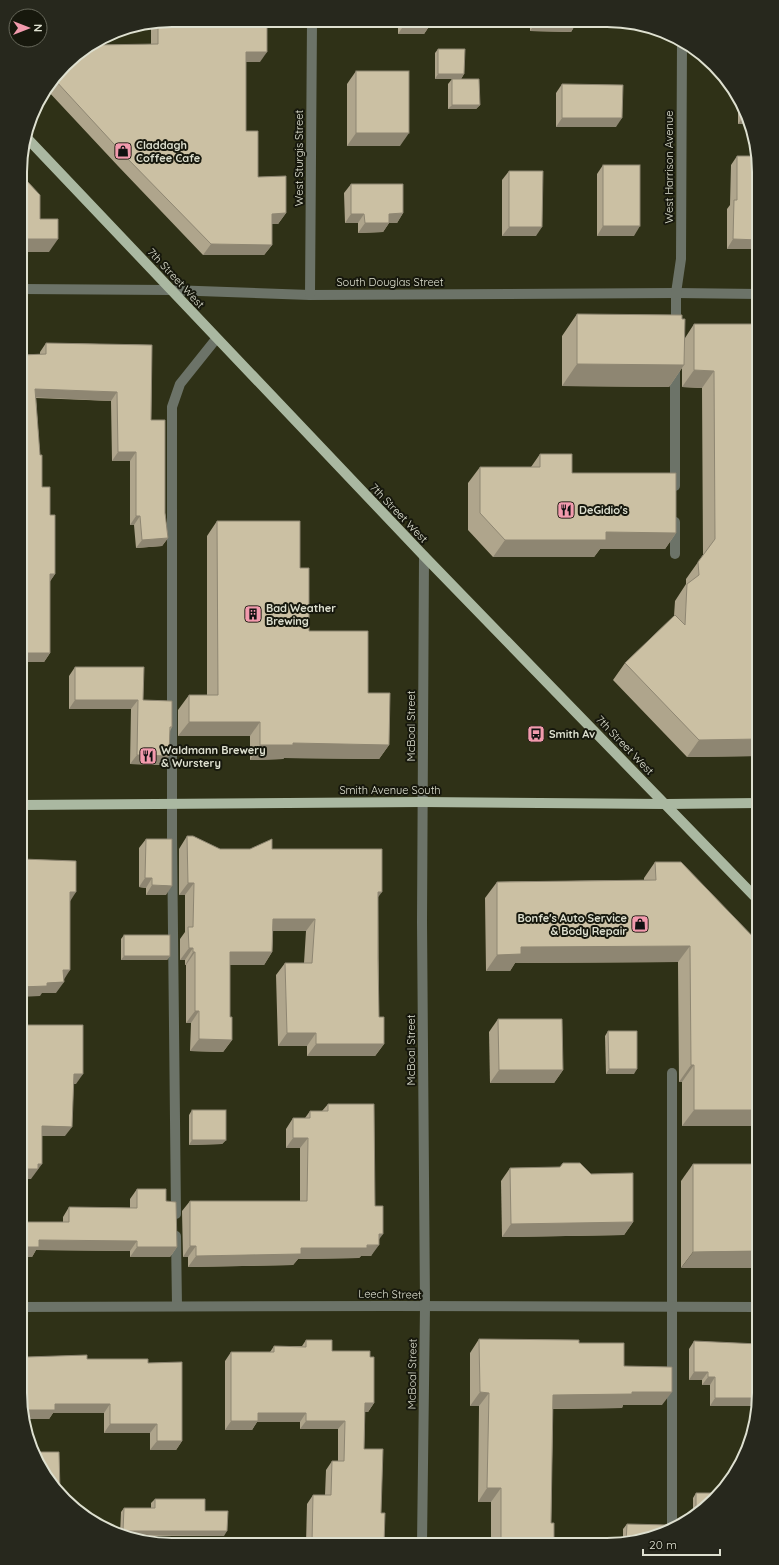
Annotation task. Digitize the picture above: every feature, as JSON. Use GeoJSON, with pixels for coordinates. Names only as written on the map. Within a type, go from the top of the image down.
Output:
{"type":"FeatureCollection","features":[{"type":"Feature","properties":{"kind":"main road","name":"7th Street West"},"geometry":{"type":"LineString","coordinates":[[30,142],[216,339],[752,895]]}},
{"type":"Feature","properties":{"kind":"main road","name":"Smith Avenue South"},"geometry":{"type":"LineString","coordinates":[[27,805],[422,802],[666,804],[752,803]]}},
{"type":"Feature","properties":{"kind":"street","name":"West Sturgis Street"},"geometry":{"type":"LineString","coordinates":[[310,295],[312,27]]}},
{"type":"Feature","properties":{"kind":"street","name":"West Harrison Avenue"},"geometry":{"type":"LineString","coordinates":[[676,338],[676,293],[681,259],[682,47]]}},
{"type":"Feature","properties":{"kind":"street","name":"South Douglas Street"},"geometry":{"type":"LineString","coordinates":[[27,290],[170,290],[310,295],[752,294]]}},
{"type":"Feature","properties":{"kind":"street"},"geometry":{"type":"LineString","coordinates":[[177,1306],[172,804],[172,407],[180,384],[216,339]]}},
{"type":"Feature","properties":{"kind":"street"},"geometry":{"type":"LineString","coordinates":[[675,354],[675,498]]}},
{"type":"Feature","properties":{"kind":"street"},"geometry":{"type":"LineString","coordinates":[[675,514],[675,554]]}},
{"type":"Feature","properties":{"kind":"street","name":"McBoal Street"},"geometry":{"type":"LineString","coordinates":[[422,1538],[425,1306],[422,802],[424,556]]}},
{"type":"Feature","properties":{"kind":"street"},"geometry":{"type":"LineString","coordinates":[[672,1073],[672,1523]]}},
{"type":"Feature","properties":{"kind":"street","name":"Leech Street"},"geometry":{"type":"LineString","coordinates":[[27,1307],[752,1307]]}},
{"type":"Feature","properties":{"kind":"building"},"geometry":{"type":"Polygon","coordinates":[[[267,27],[267,52],[246,52],[246,131],[258,131],[258,177],[286,176],[286,213],[272,214],[272,245],[211,244],[125,156],[58,83],[69,69],[91,51],[102,45],[158,44],[158,28],[267,27]]]}},
{"type":"Feature","properties":{"kind":"building"},"geometry":{"type":"Polygon","coordinates":[[[438,49],[465,49],[464,74],[438,74],[438,49]]]}},
{"type":"Feature","properties":{"kind":"building"},"geometry":{"type":"Polygon","coordinates":[[[356,71],[409,71],[409,133],[356,133],[356,71]]]}},
{"type":"Feature","properties":{"kind":"building"},"geometry":{"type":"Polygon","coordinates":[[[452,79],[479,79],[480,105],[452,105],[452,79]]]}},
{"type":"Feature","properties":{"kind":"building"},"geometry":{"type":"Polygon","coordinates":[[[562,84],[623,85],[622,118],[562,118],[562,84]]]}},
{"type":"Feature","properties":{"kind":"building"},"geometry":{"type":"Polygon","coordinates":[[[737,156],[751,156],[752,240],[733,239],[734,200],[737,200],[737,156]]]}},
{"type":"Feature","properties":{"kind":"building"},"geometry":{"type":"Polygon","coordinates":[[[603,165],[640,165],[640,226],[603,226],[603,165]]]}},
{"type":"Feature","properties":{"kind":"building"},"geometry":{"type":"Polygon","coordinates":[[[509,171],[543,171],[542,227],[509,227],[509,171]]]}},
{"type":"Feature","properties":{"kind":"building"},"geometry":{"type":"Polygon","coordinates":[[[27,181],[40,195],[40,219],[58,219],[58,239],[27,239],[27,181]]]}},
{"type":"Feature","properties":{"kind":"building"},"geometry":{"type":"Polygon","coordinates":[[[351,184],[403,184],[403,213],[389,214],[389,223],[365,223],[364,214],[351,214],[351,184]]]}},
{"type":"Feature","properties":{"kind":"building"},"geometry":{"type":"Polygon","coordinates":[[[577,314],[682,315],[682,319],[685,319],[684,365],[577,364],[577,314]]]}},
{"type":"Feature","properties":{"kind":"building"},"geometry":{"type":"Polygon","coordinates":[[[694,324],[752,324],[752,739],[699,740],[625,663],[675,615],[685,625],[687,584],[699,575],[698,562],[715,539],[714,371],[694,370],[694,324]]]}},
{"type":"Feature","properties":{"kind":"building"},"geometry":{"type":"Polygon","coordinates":[[[46,343],[152,345],[151,420],[165,420],[165,513],[168,538],[142,540],[140,516],[136,516],[136,452],[118,452],[117,392],[35,389],[40,455],[42,455],[42,487],[50,487],[50,515],[55,515],[55,574],[50,574],[50,653],[27,653],[27,355],[46,354],[46,343]]]}},
{"type":"Feature","properties":{"kind":"building","name":"DeGidio's"},"geometry":{"type":"Polygon","coordinates":[[[540,454],[572,454],[572,473],[676,473],[676,533],[606,532],[606,540],[505,540],[480,513],[480,467],[540,467],[540,454]]]}},
{"type":"Feature","properties":{"kind":"building"},"geometry":{"type":"Polygon","coordinates":[[[217,521],[300,521],[300,568],[309,568],[309,631],[368,631],[368,693],[390,693],[389,745],[293,743],[293,745],[260,745],[260,722],[189,722],[189,695],[218,695],[217,521]]]}},
{"type":"Feature","properties":{"kind":"building"},"geometry":{"type":"Polygon","coordinates":[[[75,667],[144,667],[143,700],[172,701],[172,727],[170,727],[169,756],[137,755],[138,700],[75,700],[75,667]]]}},
{"type":"Feature","properties":{"kind":"building"},"geometry":{"type":"Polygon","coordinates":[[[187,836],[193,836],[220,849],[250,849],[272,839],[272,849],[382,849],[382,892],[378,892],[378,958],[379,1017],[384,1017],[384,1044],[316,1044],[316,1033],[287,1033],[285,963],[312,963],[315,919],[273,919],[272,952],[230,952],[230,1017],[232,1017],[232,1040],[199,1039],[199,1011],[195,1011],[195,952],[193,952],[193,948],[189,948],[188,927],[193,927],[194,883],[188,883],[187,836]]]}},
{"type":"Feature","properties":{"kind":"building"},"geometry":{"type":"Polygon","coordinates":[[[146,839],[172,839],[172,886],[152,885],[152,878],[145,878],[146,839]]]}},
{"type":"Feature","properties":{"kind":"building"},"geometry":{"type":"Polygon","coordinates":[[[27,859],[76,861],[76,892],[70,892],[70,970],[63,970],[64,982],[47,983],[47,986],[27,987],[27,859]]]}},
{"type":"Feature","properties":{"kind":"building"},"geometry":{"type":"Polygon","coordinates":[[[655,862],[681,862],[752,936],[752,1110],[694,1110],[694,1065],[691,1065],[690,946],[521,947],[521,954],[497,955],[497,882],[656,880],[655,862]]]}},
{"type":"Feature","properties":{"kind":"building"},"geometry":{"type":"Polygon","coordinates":[[[124,935],[170,935],[170,956],[124,956],[124,935]]]}},
{"type":"Feature","properties":{"kind":"building"},"geometry":{"type":"Polygon","coordinates":[[[498,1019],[562,1019],[563,1070],[499,1070],[498,1019]]]}},
{"type":"Feature","properties":{"kind":"building"},"geometry":{"type":"Polygon","coordinates":[[[27,1025],[83,1025],[83,1074],[74,1074],[72,1127],[42,1126],[42,1164],[38,1164],[38,1169],[27,1169],[27,1025]]]}},
{"type":"Feature","properties":{"kind":"building"},"geometry":{"type":"Polygon","coordinates":[[[608,1031],[637,1031],[637,1069],[609,1069],[608,1031]]]}},
{"type":"Feature","properties":{"kind":"building"},"geometry":{"type":"Polygon","coordinates":[[[328,1104],[374,1104],[375,1206],[383,1206],[383,1234],[379,1234],[379,1245],[367,1245],[367,1248],[301,1248],[301,1254],[196,1256],[196,1246],[190,1246],[190,1201],[307,1201],[308,1138],[293,1138],[293,1118],[310,1118],[310,1111],[328,1111],[328,1104]]]}},
{"type":"Feature","properties":{"kind":"building"},"geometry":{"type":"Polygon","coordinates":[[[192,1110],[226,1110],[226,1140],[192,1140],[192,1110]]]}},
{"type":"Feature","properties":{"kind":"building"},"geometry":{"type":"Polygon","coordinates":[[[563,1163],[580,1163],[591,1174],[633,1173],[633,1222],[511,1224],[510,1168],[560,1167],[563,1163]]]}},
{"type":"Feature","properties":{"kind":"building"},"geometry":{"type":"Polygon","coordinates":[[[693,1164],[752,1164],[752,1251],[693,1252],[693,1164]]]}},
{"type":"Feature","properties":{"kind":"building"},"geometry":{"type":"Polygon","coordinates":[[[137,1189],[166,1189],[166,1201],[176,1202],[177,1247],[137,1247],[137,1241],[39,1240],[39,1247],[27,1247],[27,1222],[69,1222],[69,1207],[137,1208],[137,1189]]]}},
{"type":"Feature","properties":{"kind":"building"},"geometry":{"type":"Polygon","coordinates":[[[479,1339],[579,1340],[579,1343],[624,1343],[624,1366],[672,1367],[672,1392],[553,1395],[551,1523],[554,1523],[554,1538],[501,1538],[501,1488],[487,1488],[489,1393],[480,1392],[479,1339]]]}},
{"type":"Feature","properties":{"kind":"building"},"geometry":{"type":"Polygon","coordinates":[[[306,1340],[332,1340],[332,1351],[370,1351],[370,1357],[374,1357],[374,1403],[365,1403],[364,1449],[383,1449],[381,1513],[385,1513],[384,1538],[312,1538],[313,1495],[331,1495],[332,1461],[344,1461],[345,1421],[306,1421],[306,1413],[258,1413],[258,1421],[231,1421],[231,1352],[274,1352],[274,1346],[306,1347],[306,1340]]]}},
{"type":"Feature","properties":{"kind":"building"},"geometry":{"type":"Polygon","coordinates":[[[694,1341],[752,1344],[752,1398],[715,1398],[715,1377],[708,1377],[708,1372],[694,1372],[694,1341]]]}},
{"type":"Feature","properties":{"kind":"building"},"geometry":{"type":"Polygon","coordinates":[[[87,1355],[87,1359],[148,1359],[148,1363],[182,1362],[182,1441],[157,1441],[157,1424],[110,1424],[110,1404],[55,1404],[55,1410],[28,1410],[27,1357],[87,1355]]]}},
{"type":"Feature","properties":{"kind":"building"},"geometry":{"type":"Polygon","coordinates":[[[40,1452],[59,1452],[60,1485],[46,1466],[40,1452]]]}},
{"type":"Feature","properties":{"kind":"building"},"geometry":{"type":"Polygon","coordinates":[[[696,1493],[713,1493],[710,1496],[696,1507],[696,1493]]]}},
{"type":"Feature","properties":{"kind":"building"},"geometry":{"type":"Polygon","coordinates":[[[155,1499],[205,1499],[205,1511],[228,1511],[227,1531],[128,1531],[123,1529],[124,1508],[155,1508],[155,1499]]]}},
{"type":"Feature","properties":{"kind":"building"},"geometry":{"type":"Polygon","coordinates":[[[627,1524],[667,1525],[645,1533],[626,1537],[627,1524]]]}},
{"type":"Feature","properties":{"kind":"place","name":"Claddagh Coffee Cafe"},"geometry":{"type":"Point","coordinates":[123,151]}},
{"type":"Feature","properties":{"kind":"place","name":"DeGidio's"},"geometry":{"type":"Point","coordinates":[566,510]}},
{"type":"Feature","properties":{"kind":"place","name":"Bad Weather Brewing"},"geometry":{"type":"Point","coordinates":[253,614]}},
{"type":"Feature","properties":{"kind":"place","name":"Smith Av"},"geometry":{"type":"Point","coordinates":[536,734]}},
{"type":"Feature","properties":{"kind":"place","name":"Waldmann Brewery & Wurstery"},"geometry":{"type":"Point","coordinates":[148,756]}},
{"type":"Feature","properties":{"kind":"place","name":"Bonfe's Auto Service & Body Repair"},"geometry":{"type":"Point","coordinates":[640,924]}}]}
